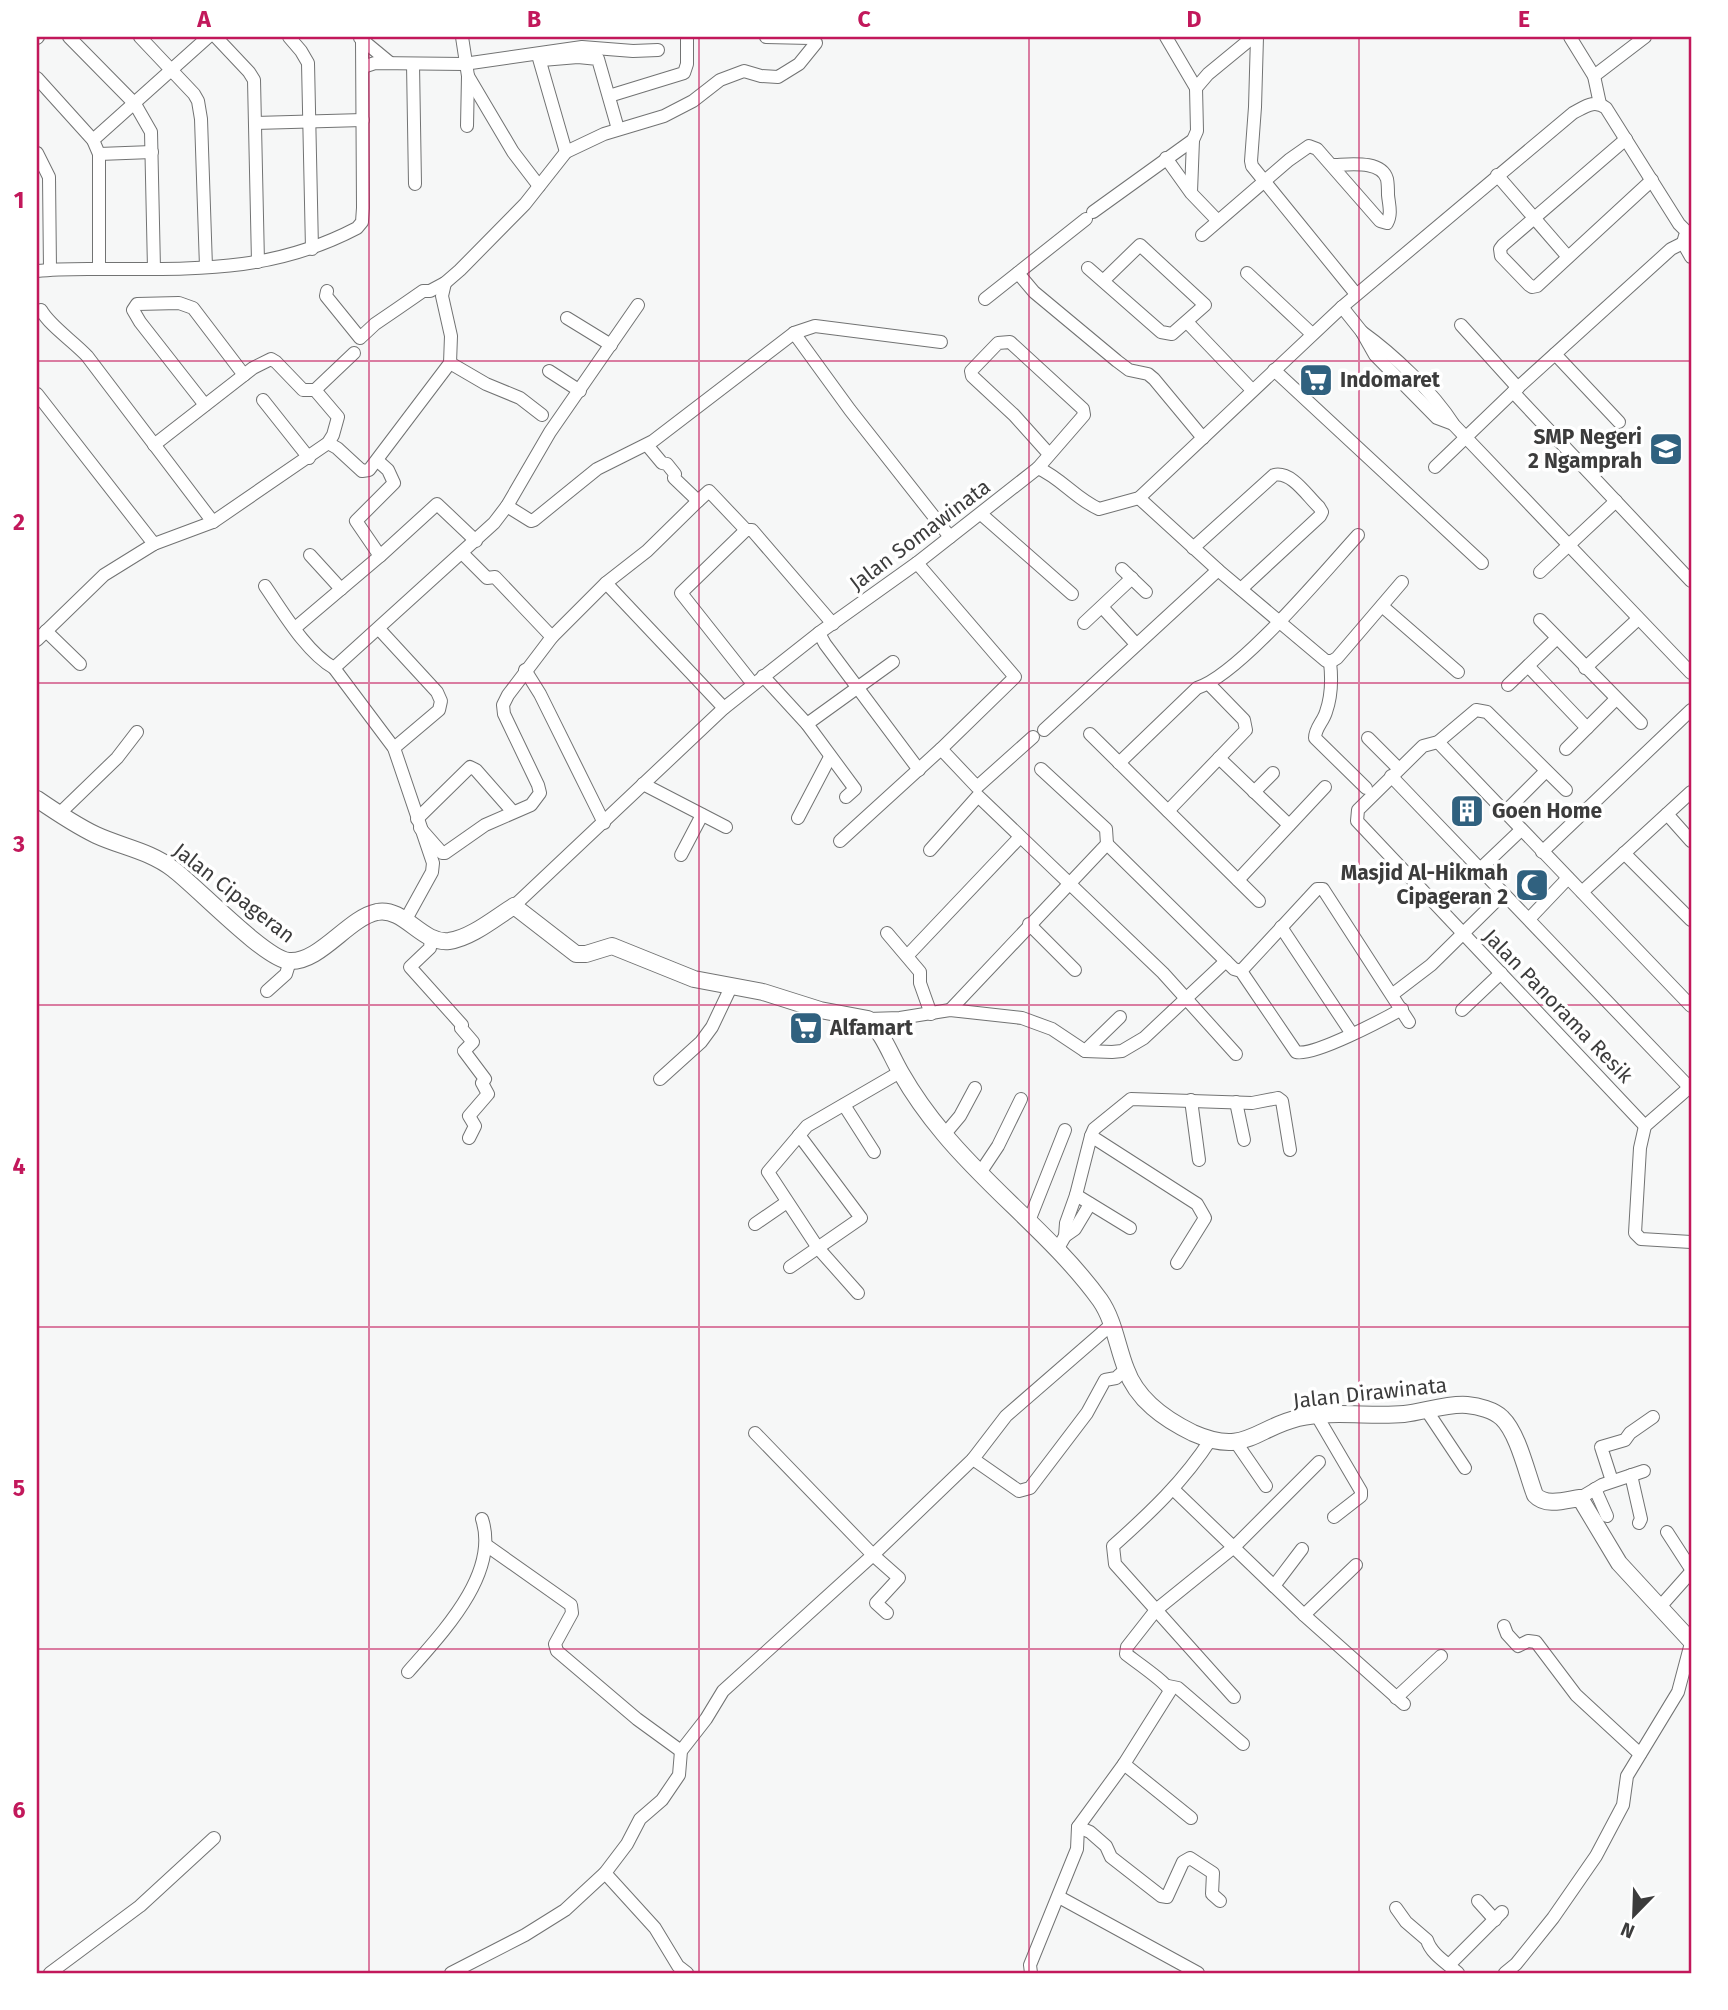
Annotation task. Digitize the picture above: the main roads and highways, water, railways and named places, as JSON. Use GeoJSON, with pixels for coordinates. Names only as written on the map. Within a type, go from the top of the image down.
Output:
{"type":"FeatureCollection","features":[{"type":"Feature","properties":{"kind":"place","name":"Indomaret"},"geometry":{"type":"Point","coordinates":[1316,380]}},
{"type":"Feature","properties":{"kind":"place","name":"SMP Negeri 2 Ngamprah"},"geometry":{"type":"Point","coordinates":[1666,449]}},
{"type":"Feature","properties":{"kind":"place","name":"Goen Home"},"geometry":{"type":"Point","coordinates":[1467,811]}},
{"type":"Feature","properties":{"kind":"place","name":"Masjid Al-Hikmah Cipageran 2"},"geometry":{"type":"Point","coordinates":[1532,885]}},
{"type":"Feature","properties":{"kind":"place","name":"Alfamart"},"geometry":{"type":"Point","coordinates":[806,1028]}}]}
